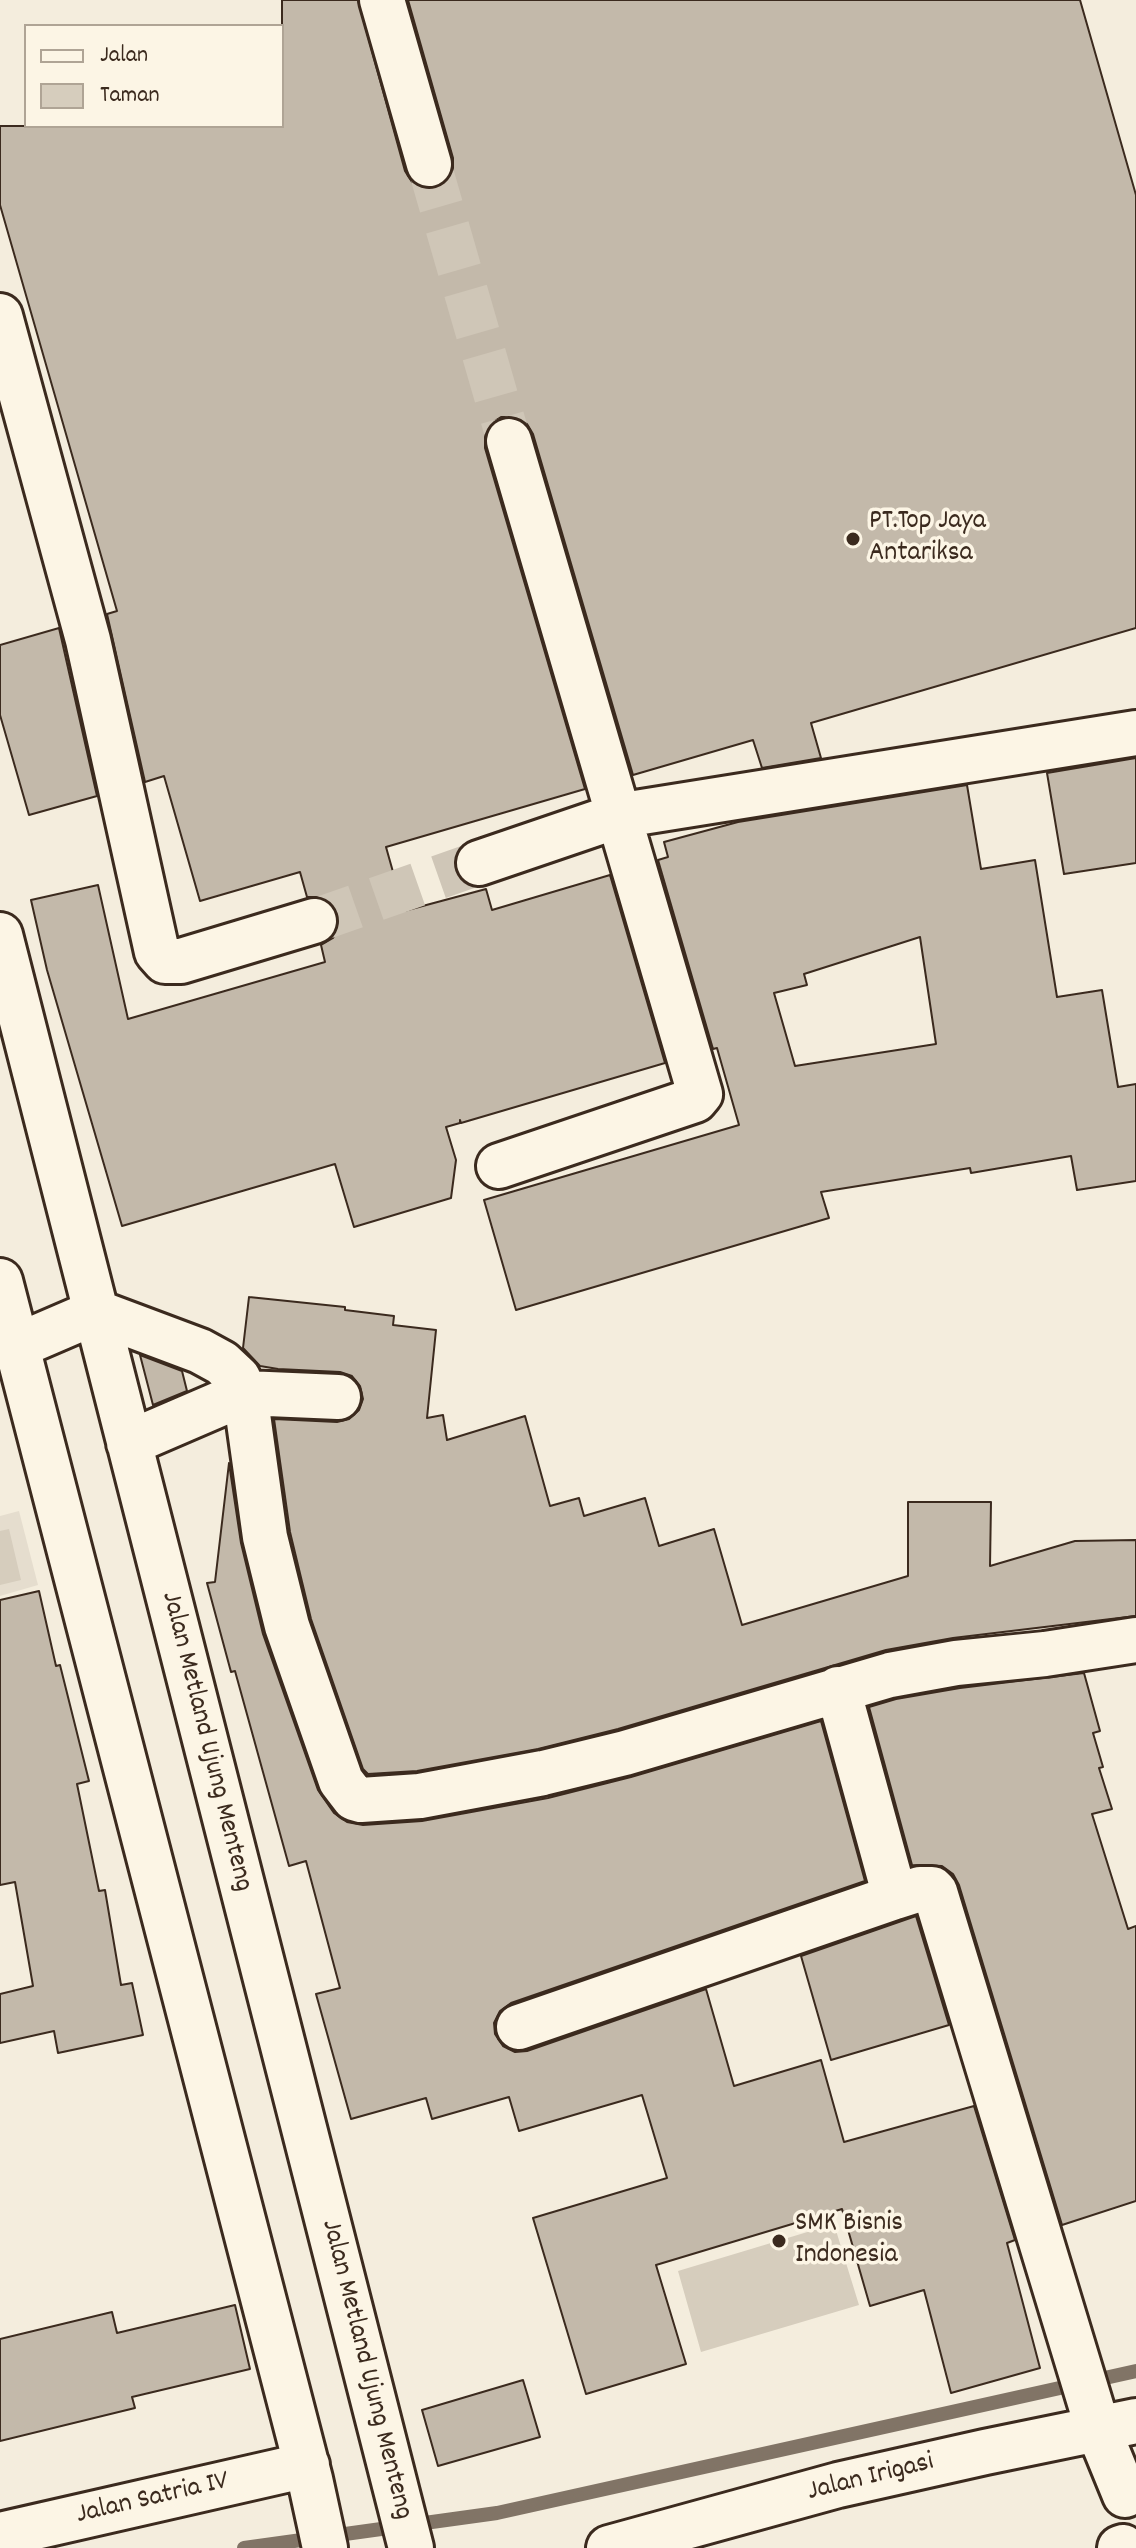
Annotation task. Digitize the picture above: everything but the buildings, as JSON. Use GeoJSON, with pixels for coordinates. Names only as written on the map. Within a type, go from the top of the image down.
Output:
{"type":"FeatureCollection","features":[{"type":"Feature","properties":{"kind":"street"},"geometry":{"type":"LineString","coordinates":[[382,0],[429,164]]}},
{"type":"Feature","properties":{"kind":"street"},"geometry":{"type":"LineString","coordinates":[[0,316],[88,640],[157,952],[165,961],[181,961],[314,921]]}},
{"type":"Feature","properties":{"kind":"street"},"geometry":{"type":"LineString","coordinates":[[499,1166],[695,1100],[700,1094],[509,441]]}},
{"type":"Feature","properties":{"kind":"street"},"geometry":{"type":"LineString","coordinates":[[479,863],[617,816],[1136,733]]}},
{"type":"Feature","properties":{"kind":"street","name":"Jalan Metland Ujung Menteng"},"geometry":{"type":"LineString","coordinates":[[0,935],[411,2548]]}},
{"type":"Feature","properties":{"kind":"street"},"geometry":{"type":"LineString","coordinates":[[0,1281],[308,2472],[325,2548]]}},
{"type":"Feature","properties":{"kind":"street"},"geometry":{"type":"LineString","coordinates":[[17,1346],[96,1312],[200,1351],[222,1363],[238,1378],[245,1393],[265,1537],[287,1626],[341,1781],[354,1798],[372,1801],[420,1796],[543,1773],[625,1753],[890,1675],[956,1663],[1136,1640]]}},
{"type":"Feature","properties":{"kind":"street"},"geometry":{"type":"LineString","coordinates":[[129,1443],[245,1393],[338,1397]]}},
{"type":"Feature","properties":{"kind":"street"},"geometry":{"type":"LineString","coordinates":[[838,1689],[895,1897]]}},
{"type":"Feature","properties":{"kind":"street"},"geometry":{"type":"LineString","coordinates":[[519,2027],[895,1897],[920,1889],[932,1889],[1071,2342],[1108,2416],[1125,2495]]}},
{"type":"Feature","properties":{"kind":"street","name":"Jalan Irigasi"},"geometry":{"type":"LineString","coordinates":[[609,2548],[838,2485],[985,2452],[1108,2416]]}},
{"type":"Feature","properties":{"kind":"street","name":"Jalan Satria IV"},"geometry":{"type":"LineString","coordinates":[[0,2535],[308,2472]]}},
{"type":"Feature","properties":{"kind":"shaded area"},"geometry":{"type":"Polygon","coordinates":[[[19,1511],[38,1585],[0,1596],[0,1516],[19,1511]]]}},
{"type":"Feature","properties":{"kind":"green space"},"geometry":{"type":"Polygon","coordinates":[[[9,1529],[21,1580],[0,1585],[0,1531],[9,1529]]]}},
{"type":"Feature","properties":{"kind":"green space"},"geometry":{"type":"Polygon","coordinates":[[[834,2224],[859,2305],[701,2352],[678,2271],[834,2224]]]}},
{"type":"Feature","properties":{"kind":"waterway"},"geometry":{"type":"LineString","coordinates":[[244,2548],[497,2513],[1136,2371]]}},
{"type":"Feature","properties":{"kind":"tunnel"},"geometry":{"type":"LineString","coordinates":[[429,164],[509,441]]}},
{"type":"Feature","properties":{"kind":"tunnel"},"geometry":{"type":"LineString","coordinates":[[314,921],[479,863]]}},
{"type":"Feature","properties":{"kind":"place","name":"PT.Top Jaya Antariksa"},"geometry":{"type":"Point","coordinates":[853,539]}},
{"type":"Feature","properties":{"kind":"place","name":"SMK Bisnis Indonesia"},"geometry":{"type":"Point","coordinates":[779,2241]}}]}
